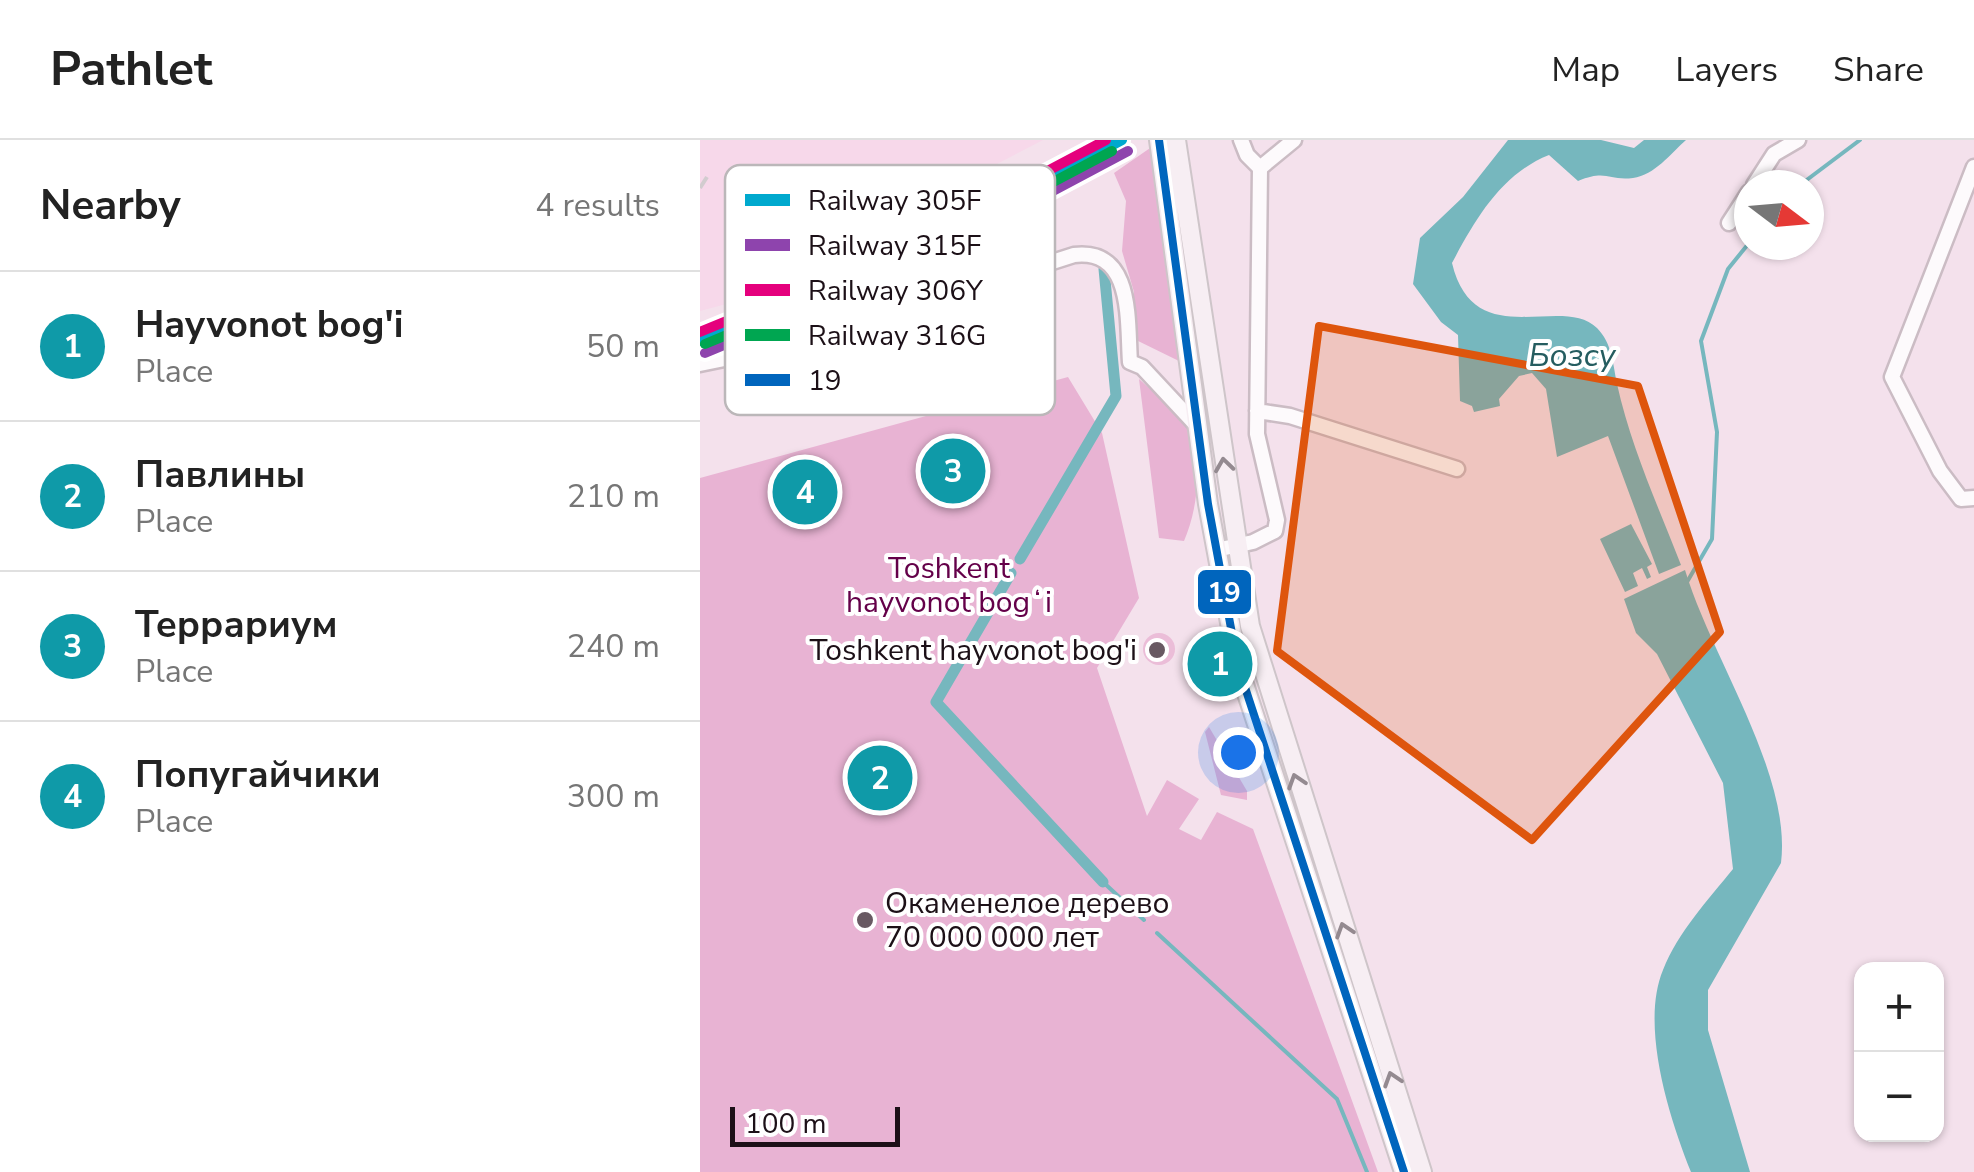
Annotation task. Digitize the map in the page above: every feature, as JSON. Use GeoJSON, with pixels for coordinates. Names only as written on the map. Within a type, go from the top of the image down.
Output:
{"type":"FeatureCollection","features":[{"type":"Feature","properties":{"kind":"main road"},"geometry":{"type":"LineString","coordinates":[[1159,140],[1216,550],[1242,679],[1404,1172]]}},
{"type":"Feature","properties":{"kind":"main road"},"geometry":{"type":"LineString","coordinates":[[1176,140],[1236,547],[1258,658],[1422,1172]]}},
{"type":"Feature","properties":{"kind":"street"},"geometry":{"type":"LineString","coordinates":[[1216,550],[1236,547],[1274,531],[1277,520],[1257,434],[1260,168],[1241,140]]}},
{"type":"Feature","properties":{"kind":"street"},"geometry":{"type":"LineString","coordinates":[[1260,168],[1294,140]]}},
{"type":"Feature","properties":{"kind":"street"},"geometry":{"type":"LineString","coordinates":[[1764,170],[1774,154],[1798,140]]}},
{"type":"Feature","properties":{"kind":"street"},"geometry":{"type":"LineString","coordinates":[[1974,167],[1892,377],[1940,471],[1961,500],[1974,498]]}},
{"type":"Feature","properties":{"kind":"street"},"geometry":{"type":"LineString","coordinates":[[1728,223],[1734,214]]}},
{"type":"Feature","properties":{"kind":"street"},"geometry":{"type":"LineString","coordinates":[[1055,261],[1090,254],[1104,258],[1122,278],[1130,362],[1142,366],[1197,426]]}},
{"type":"Feature","properties":{"kind":"street"},"geometry":{"type":"LineString","coordinates":[[700,364],[725,359]]}},
{"type":"Feature","properties":{"kind":"street"},"geometry":{"type":"LineString","coordinates":[[1258,411],[1290,416],[1457,469]]}},
{"type":"Feature","properties":{"kind":"highlighted area"},"geometry":{"type":"Polygon","coordinates":[[[1319,326],[1638,386],[1720,632],[1532,840],[1277,651],[1319,326]]]}},
{"type":"Feature","properties":{"kind":"shaded area"},"geometry":{"type":"Polygon","coordinates":[[[700,140],[1043,140],[995,165],[725,165],[725,304],[700,311],[700,140]]]}},
{"type":"Feature","properties":{"kind":"shaded area"},"geometry":{"type":"Polygon","coordinates":[[[1159,633],[1170,638],[1175,649],[1170,660],[1159,665],[1148,660],[1143,649],[1148,638],[1159,633]]]}},
{"type":"Feature","properties":{"kind":"green space"},"geometry":{"type":"Polygon","coordinates":[[[1153,146],[1183,363],[1132,338],[1134,292],[1122,251],[1126,201],[1114,173],[1153,146]]]}},
{"type":"Feature","properties":{"kind":"green space","name":"Toshkent hayvonot bogʻi"},"geometry":{"type":"Polygon","coordinates":[[[1068,377],[1102,433],[1139,598],[1097,668],[1147,816],[1167,780],[1199,799],[1179,829],[1201,840],[1217,812],[1253,829],[1378,1172],[700,1172],[700,478],[930,415],[1055,415],[1055,381],[1068,377]]]}},
{"type":"Feature","properties":{"kind":"green space"},"geometry":{"type":"Polygon","coordinates":[[[1139,379],[1181,418],[1195,451],[1196,498],[1184,541],[1159,538],[1139,379]]]}},
{"type":"Feature","properties":{"kind":"green space"},"geometry":{"type":"Polygon","coordinates":[[[1209,727],[1247,791],[1247,800],[1221,795],[1205,732],[1209,727]]]}},
{"type":"Feature","properties":{"kind":"water","name":"Бозсу"},"geometry":{"type":"Polygon","coordinates":[[[1508,140],[1601,140],[1634,148],[1644,140],[1686,140],[1655,168],[1633,178],[1595,176],[1578,181],[1549,155],[1532,163],[1491,200],[1452,263],[1463,291],[1479,307],[1498,315],[1582,319],[1597,328],[1606,340],[1637,453],[1681,565],[1659,574],[1608,436],[1557,457],[1546,389],[1532,373],[1519,376],[1499,399],[1500,406],[1474,412],[1472,406],[1460,401],[1458,335],[1441,322],[1413,284],[1420,238],[1463,197],[1508,140]]]}},
{"type":"Feature","properties":{"kind":"water"},"geometry":{"type":"Polygon","coordinates":[[[1631,524],[1652,564],[1647,567],[1651,577],[1647,579],[1642,568],[1633,573],[1638,586],[1625,592],[1600,539],[1631,524]]]}},
{"type":"Feature","properties":{"kind":"water"},"geometry":{"type":"Polygon","coordinates":[[[1685,570],[1762,754],[1781,828],[1781,863],[1708,990],[1708,1030],[1750,1172],[1691,1172],[1666,1099],[1656,1044],[1657,992],[1669,956],[1733,869],[1723,783],[1657,654],[1636,633],[1624,599],[1685,570]]]}},
{"type":"Feature","properties":{"kind":"waterway"},"geometry":{"type":"LineString","coordinates":[[1820,170],[1860,140]]}},
{"type":"Feature","properties":{"kind":"waterway"},"geometry":{"type":"LineString","coordinates":[[1687,582],[1712,539],[1717,432],[1701,341],[1728,269],[1735,260]]}},
{"type":"Feature","properties":{"kind":"waterway"},"geometry":{"type":"LineString","coordinates":[[1020,559],[1116,396],[1104,269]]}},
{"type":"Feature","properties":{"kind":"waterway"},"geometry":{"type":"LineString","coordinates":[[1011,573],[936,702],[1103,882]]}},
{"type":"Feature","properties":{"kind":"waterway"},"geometry":{"type":"LineString","coordinates":[[1103,882],[1144,920]]}},
{"type":"Feature","properties":{"kind":"waterway"},"geometry":{"type":"LineString","coordinates":[[1157,933],[1337,1099],[1367,1172]]}},
{"type":"Feature","properties":{"kind":"railway"},"geometry":{"type":"LineString","coordinates":[[700,188],[707,177]]}},
{"type":"Feature","properties":{"kind":"rail line","name":"306Y"},"geometry":{"type":"LineString","coordinates":[[1055,167],[1106,140]]}},
{"type":"Feature","properties":{"kind":"rail line","name":"305F"},"geometry":{"type":"LineString","coordinates":[[1055,176],[1122,140]]}},
{"type":"Feature","properties":{"kind":"rail line","name":"316G"},"geometry":{"type":"LineString","coordinates":[[1055,181],[1112,151]]}},
{"type":"Feature","properties":{"kind":"rail line","name":"315F"},"geometry":{"type":"LineString","coordinates":[[1055,190],[1128,151]]}},
{"type":"Feature","properties":{"kind":"rail line","name":"306Y"},"geometry":{"type":"LineString","coordinates":[[700,332],[725,322]]}},
{"type":"Feature","properties":{"kind":"rail line","name":"305F"},"geometry":{"type":"LineString","coordinates":[[700,341],[725,331]]}},
{"type":"Feature","properties":{"kind":"rail line","name":"316G"},"geometry":{"type":"LineString","coordinates":[[705,344],[725,336]]}},
{"type":"Feature","properties":{"kind":"rail line","name":"315F"},"geometry":{"type":"LineString","coordinates":[[705,353],[725,345]]}},
{"type":"Feature","properties":{"kind":"transit line","name":"19"},"geometry":{"type":"LineString","coordinates":[[1159,140],[1208,504],[1238,666],[1404,1172]]}},
{"type":"Feature","properties":{"kind":"place","name":"Террариум"},"geometry":{"type":"Point","coordinates":[953,471]}},
{"type":"Feature","properties":{"kind":"place","name":"Попугайчики"},"geometry":{"type":"Point","coordinates":[805,492]}},
{"type":"Feature","properties":{"kind":"place","name":"Toshkent hayvonot bog'i"},"geometry":{"type":"Point","coordinates":[1157,650]}},
{"type":"Feature","properties":{"kind":"place","name":"Hayvonot bog'i"},"geometry":{"type":"Point","coordinates":[1220,664]}},
{"type":"Feature","properties":{"kind":"place","name":"Павлины"},"geometry":{"type":"Point","coordinates":[880,778]}},
{"type":"Feature","properties":{"kind":"place","name":"Окаменелое дерево 70 000 000 лет"},"geometry":{"type":"Point","coordinates":[865,920]}}]}
